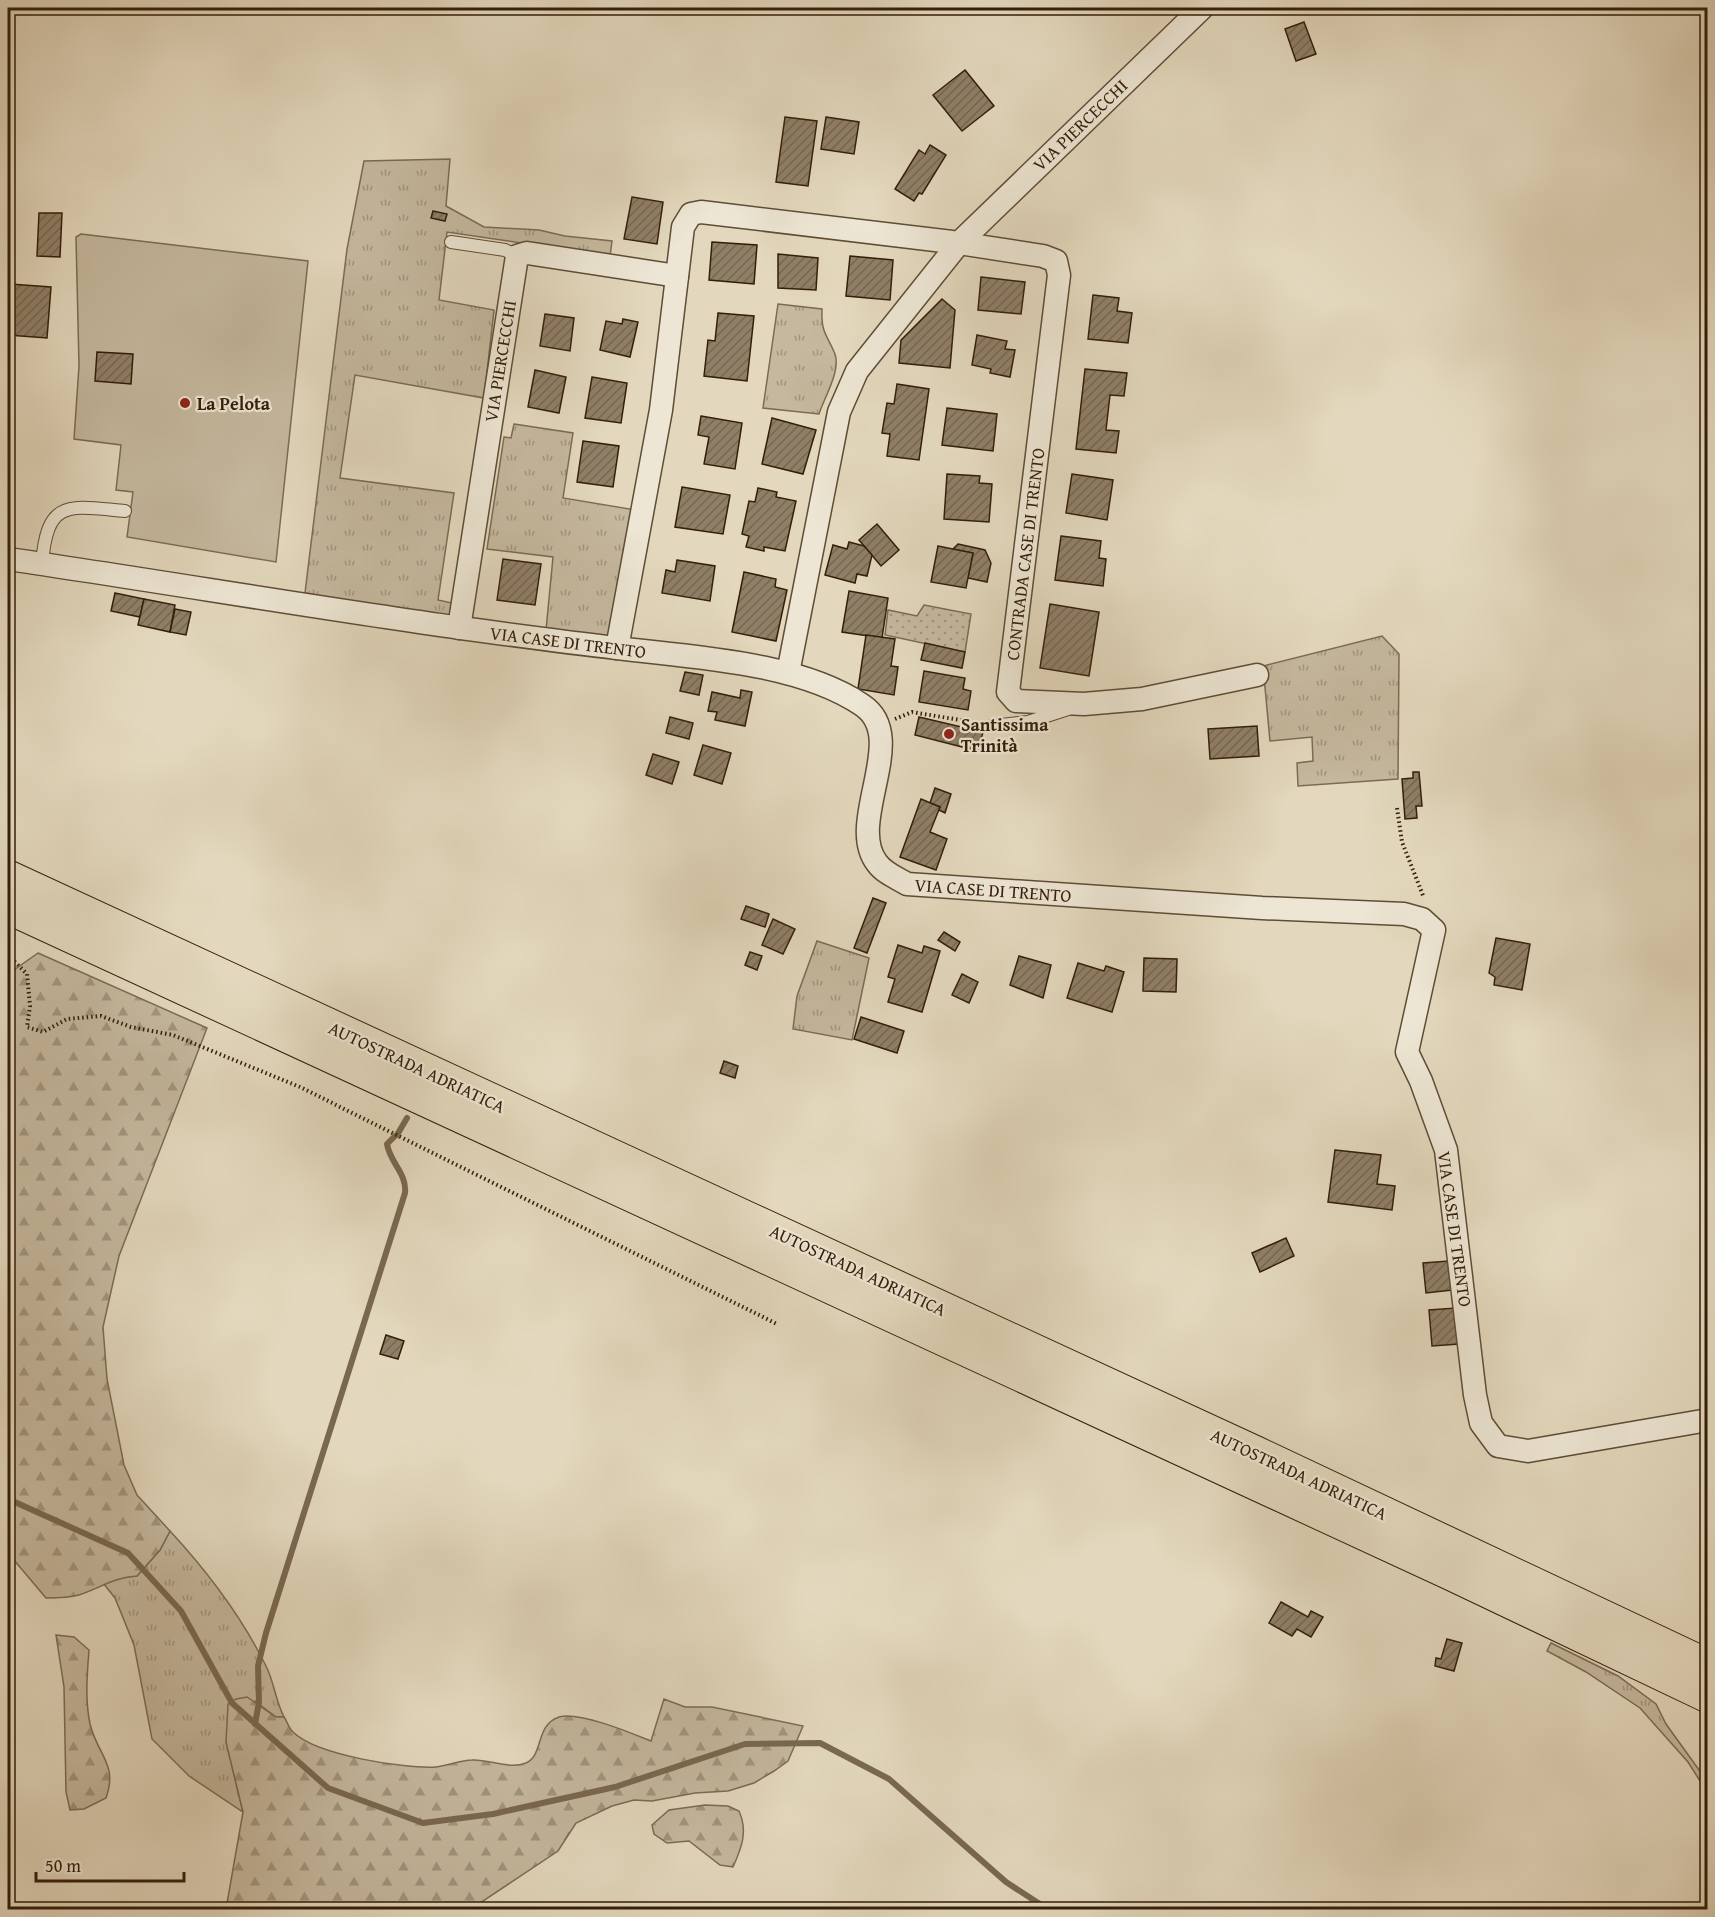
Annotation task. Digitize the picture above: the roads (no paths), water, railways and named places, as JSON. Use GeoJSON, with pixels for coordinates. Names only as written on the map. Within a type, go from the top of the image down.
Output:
{"type":"FeatureCollection","features":[{"type":"Feature","properties":{"kind":"highway","name":"AUTOSTRADA ADRIATICA"},"geometry":{"type":"LineString","coordinates":[[8,877],[1267,1458],[1707,1666]]}},
{"type":"Feature","properties":{"kind":"highway","name":"AUTOSTRADA ADRIATICA"},"geometry":{"type":"LineString","coordinates":[[8,907],[1431,1564],[1707,1696]]}},
{"type":"Feature","properties":{"kind":"street","name":"VIA PIERCECCHI"},"geometry":{"type":"LineString","coordinates":[[788,673],[839,412],[857,371],[959,243],[1202,8]]}},
{"type":"Feature","properties":{"kind":"street"},"geometry":{"type":"LineString","coordinates":[[617,648],[661,410],[683,227],[691,214],[701,212],[959,243]]}},
{"type":"Feature","properties":{"kind":"street","name":"CONTRADA CASE DI TRENTO"},"geometry":{"type":"LineString","coordinates":[[959,243],[1043,256],[1056,261],[1059,275],[1008,692],[1016,701],[1084,704],[1142,699],[1257,675]]}},
{"type":"Feature","properties":{"kind":"street"},"geometry":{"type":"LineString","coordinates":[[518,256],[527,253],[677,276]]}},
{"type":"Feature","properties":{"kind":"street","name":"VIA PIERCECCHI"},"geometry":{"type":"LineString","coordinates":[[459,627],[518,256]]}},
{"type":"Feature","properties":{"kind":"street","name":"VIA CASE DI TRENTO"},"geometry":{"type":"LineString","coordinates":[[8,559],[459,627],[673,654],[788,673],[861,704],[871,712],[879,725],[880,742],[868,840],[875,861],[882,869],[907,884],[1262,908],[1404,914],[1422,919],[1434,930],[1407,1052],[1421,1081],[1446,1150],[1475,1395],[1481,1423],[1498,1446],[1528,1451],[1707,1420]]}},
{"type":"Feature","properties":{"kind":"lane"},"geometry":{"type":"LineString","coordinates":[[452,242],[505,250],[518,256]]}},
{"type":"Feature","properties":{"kind":"lane"},"geometry":{"type":"LineString","coordinates":[[42,564],[44,537],[51,521],[60,514],[73,506],[125,511]]}},
{"type":"Feature","properties":{"kind":"lane"},"geometry":{"type":"LineString","coordinates":[[992,726],[1028,722],[1084,704]]}},
{"type":"Feature","properties":{"kind":"waterway"},"geometry":{"type":"LineString","coordinates":[[397,1135],[407,1118]]}},
{"type":"Feature","properties":{"kind":"waterway"},"geometry":{"type":"LineString","coordinates":[[255,1724],[259,1702],[258,1666],[266,1633],[405,1193],[401,1174],[391,1157],[387,1144],[395,1136]]}},
{"type":"Feature","properties":{"kind":"waterway"},"geometry":{"type":"LineString","coordinates":[[8,1499],[128,1553],[181,1611],[232,1703],[328,1788],[423,1823],[493,1814],[615,1787],[745,1744],[820,1743],[889,1779],[1006,1882],[1049,1910]]}},
{"type":"Feature","properties":{"kind":"place","name":"La Pelota"},"geometry":{"type":"Point","coordinates":[185,403]}},
{"type":"Feature","properties":{"kind":"place","name":"Santissima Trinità"},"geometry":{"type":"Point","coordinates":[949,734]}}]}
